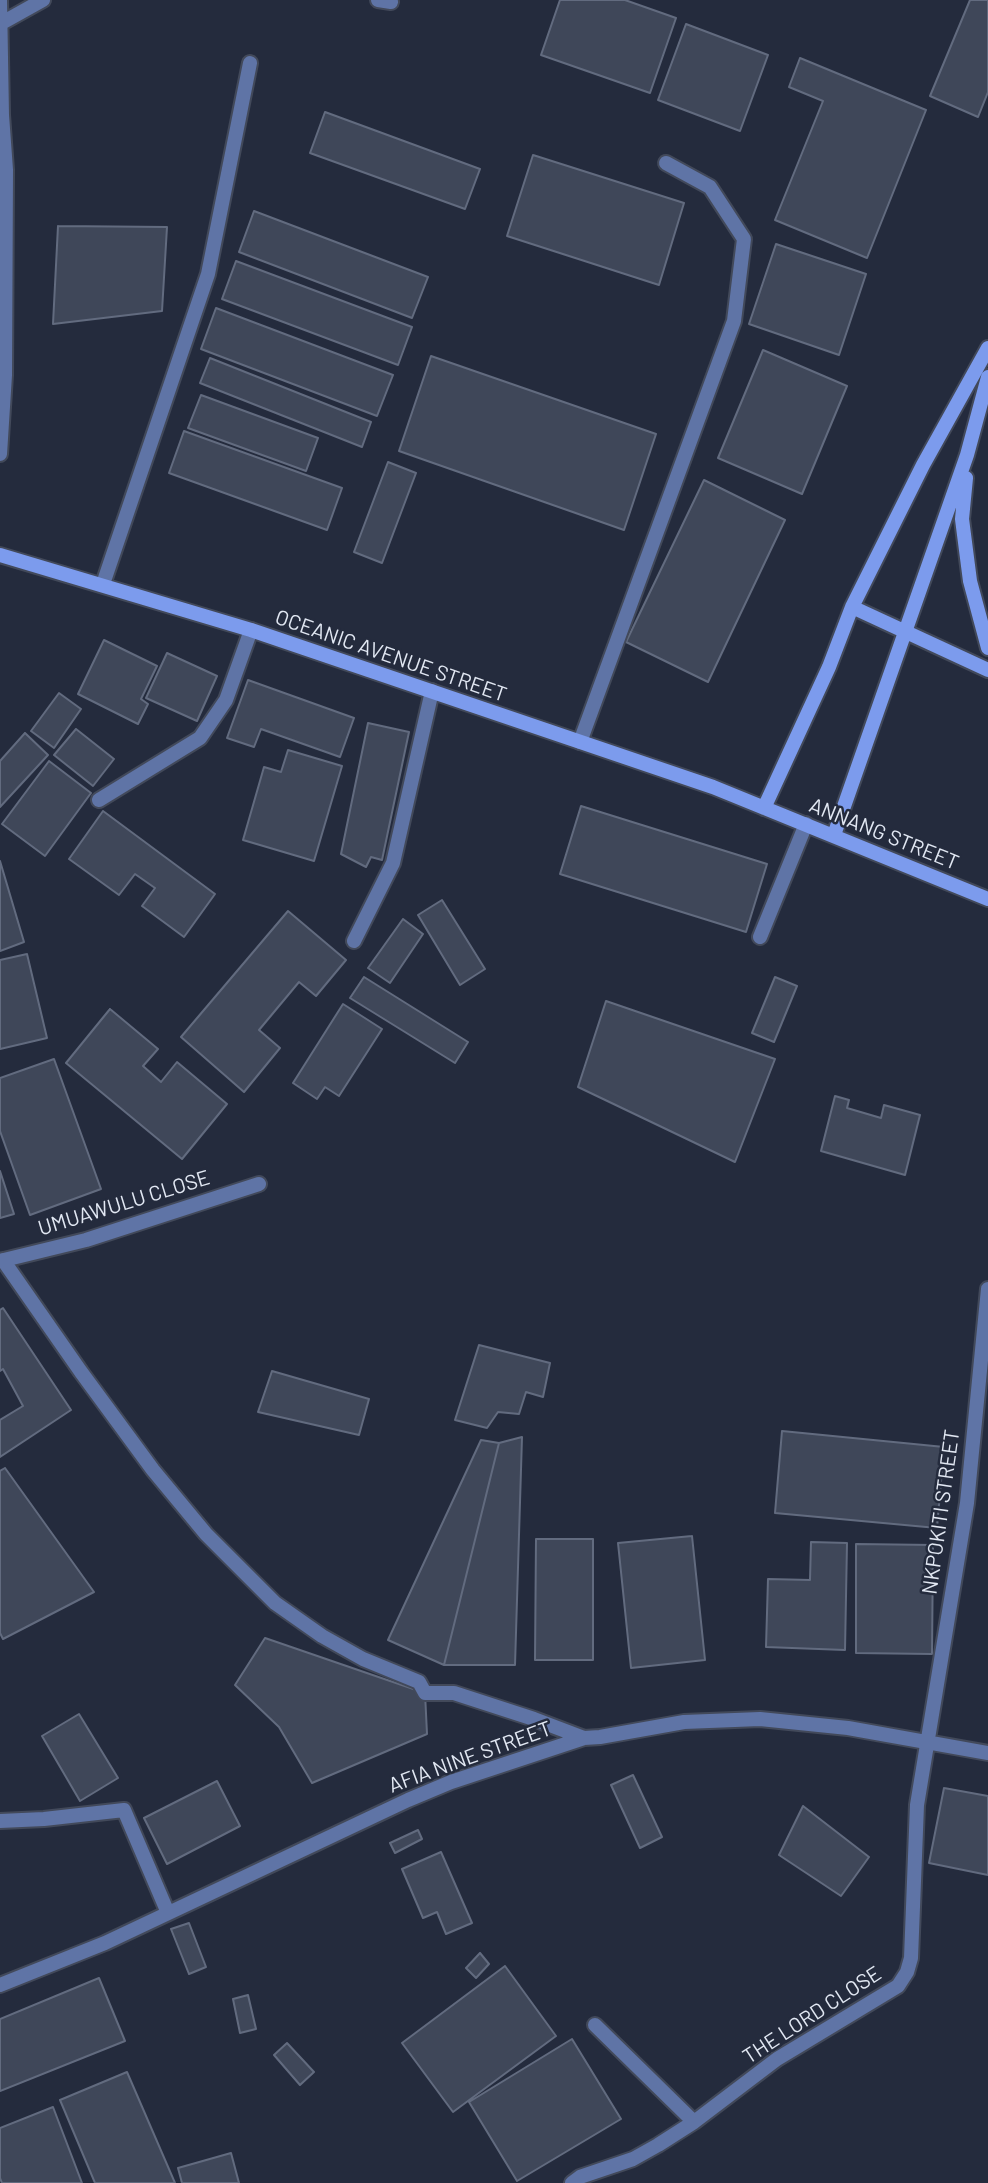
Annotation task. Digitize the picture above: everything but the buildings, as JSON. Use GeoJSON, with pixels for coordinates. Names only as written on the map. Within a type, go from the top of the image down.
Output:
{"type":"FeatureCollection","features":[{"type":"Feature","properties":{"kind":"main road"},"geometry":{"type":"LineString","coordinates":[[764,808],[829,667],[852,607],[923,464],[988,348]]}},
{"type":"Feature","properties":{"kind":"main road"},"geometry":{"type":"LineString","coordinates":[[834,835],[967,455],[988,377]]}},
{"type":"Feature","properties":{"kind":"main road"},"geometry":{"type":"LineString","coordinates":[[967,455],[962,519],[970,581],[988,648]]}},
{"type":"Feature","properties":{"kind":"main road","name":"OCEANIC AVENUE STREET"},"geometry":{"type":"LineString","coordinates":[[0,555],[251,630],[713,787],[764,808]]}},
{"type":"Feature","properties":{"kind":"main road"},"geometry":{"type":"LineString","coordinates":[[852,607],[988,670]]}},
{"type":"Feature","properties":{"kind":"main road","name":"ANNANG STREET"},"geometry":{"type":"LineString","coordinates":[[764,808],[988,900]]}},
{"type":"Feature","properties":{"kind":"street"},"geometry":{"type":"LineString","coordinates":[[0,0],[1,114],[6,170],[5,375],[0,454]]}},
{"type":"Feature","properties":{"kind":"street"},"geometry":{"type":"LineString","coordinates":[[0,24],[43,0]]}},
{"type":"Feature","properties":{"kind":"street"},"geometry":{"type":"LineString","coordinates":[[103,584],[208,274],[250,64]]}},
{"type":"Feature","properties":{"kind":"street"},"geometry":{"type":"LineString","coordinates":[[580,742],[734,321],[744,239],[710,187],[666,163]]}},
{"type":"Feature","properties":{"kind":"street"},"geometry":{"type":"LineString","coordinates":[[99,800],[200,738],[226,700],[251,630]]}},
{"type":"Feature","properties":{"kind":"street"},"geometry":{"type":"LineString","coordinates":[[354,941],[393,863],[432,691]]}},
{"type":"Feature","properties":{"kind":"street"},"geometry":{"type":"LineString","coordinates":[[760,937],[806,824]]}},
{"type":"Feature","properties":{"kind":"street","name":"UMUAWULU CLOSE"},"geometry":{"type":"LineString","coordinates":[[2,1260],[86,1240],[259,1184]]}},
{"type":"Feature","properties":{"kind":"street"},"geometry":{"type":"LineString","coordinates":[[2,1260],[153,1470],[206,1534],[275,1603],[322,1636],[363,1659],[419,1682],[425,1693],[454,1693],[584,1738]]}},
{"type":"Feature","properties":{"kind":"street","name":"NKPOKITI STREET"},"geometry":{"type":"LineString","coordinates":[[928,1741],[967,1503],[988,1289]]}},
{"type":"Feature","properties":{"kind":"street","name":"AFIA NINE STREET"},"geometry":{"type":"LineString","coordinates":[[0,1985],[105,1943],[408,1800],[584,1738],[684,1722],[760,1718],[848,1728],[988,1753]]}},
{"type":"Feature","properties":{"kind":"street","name":"THE LORD CLOSE"},"geometry":{"type":"LineString","coordinates":[[572,2183],[580,2177],[633,2159],[694,2122],[777,2059],[898,1986],[908,1972],[911,1958],[918,1805],[928,1741]]}},
{"type":"Feature","properties":{"kind":"street"},"geometry":{"type":"LineString","coordinates":[[0,1821],[124,1810],[168,1913]]}},
{"type":"Feature","properties":{"kind":"street"},"geometry":{"type":"LineString","coordinates":[[595,2025],[694,2122]]}}]}
